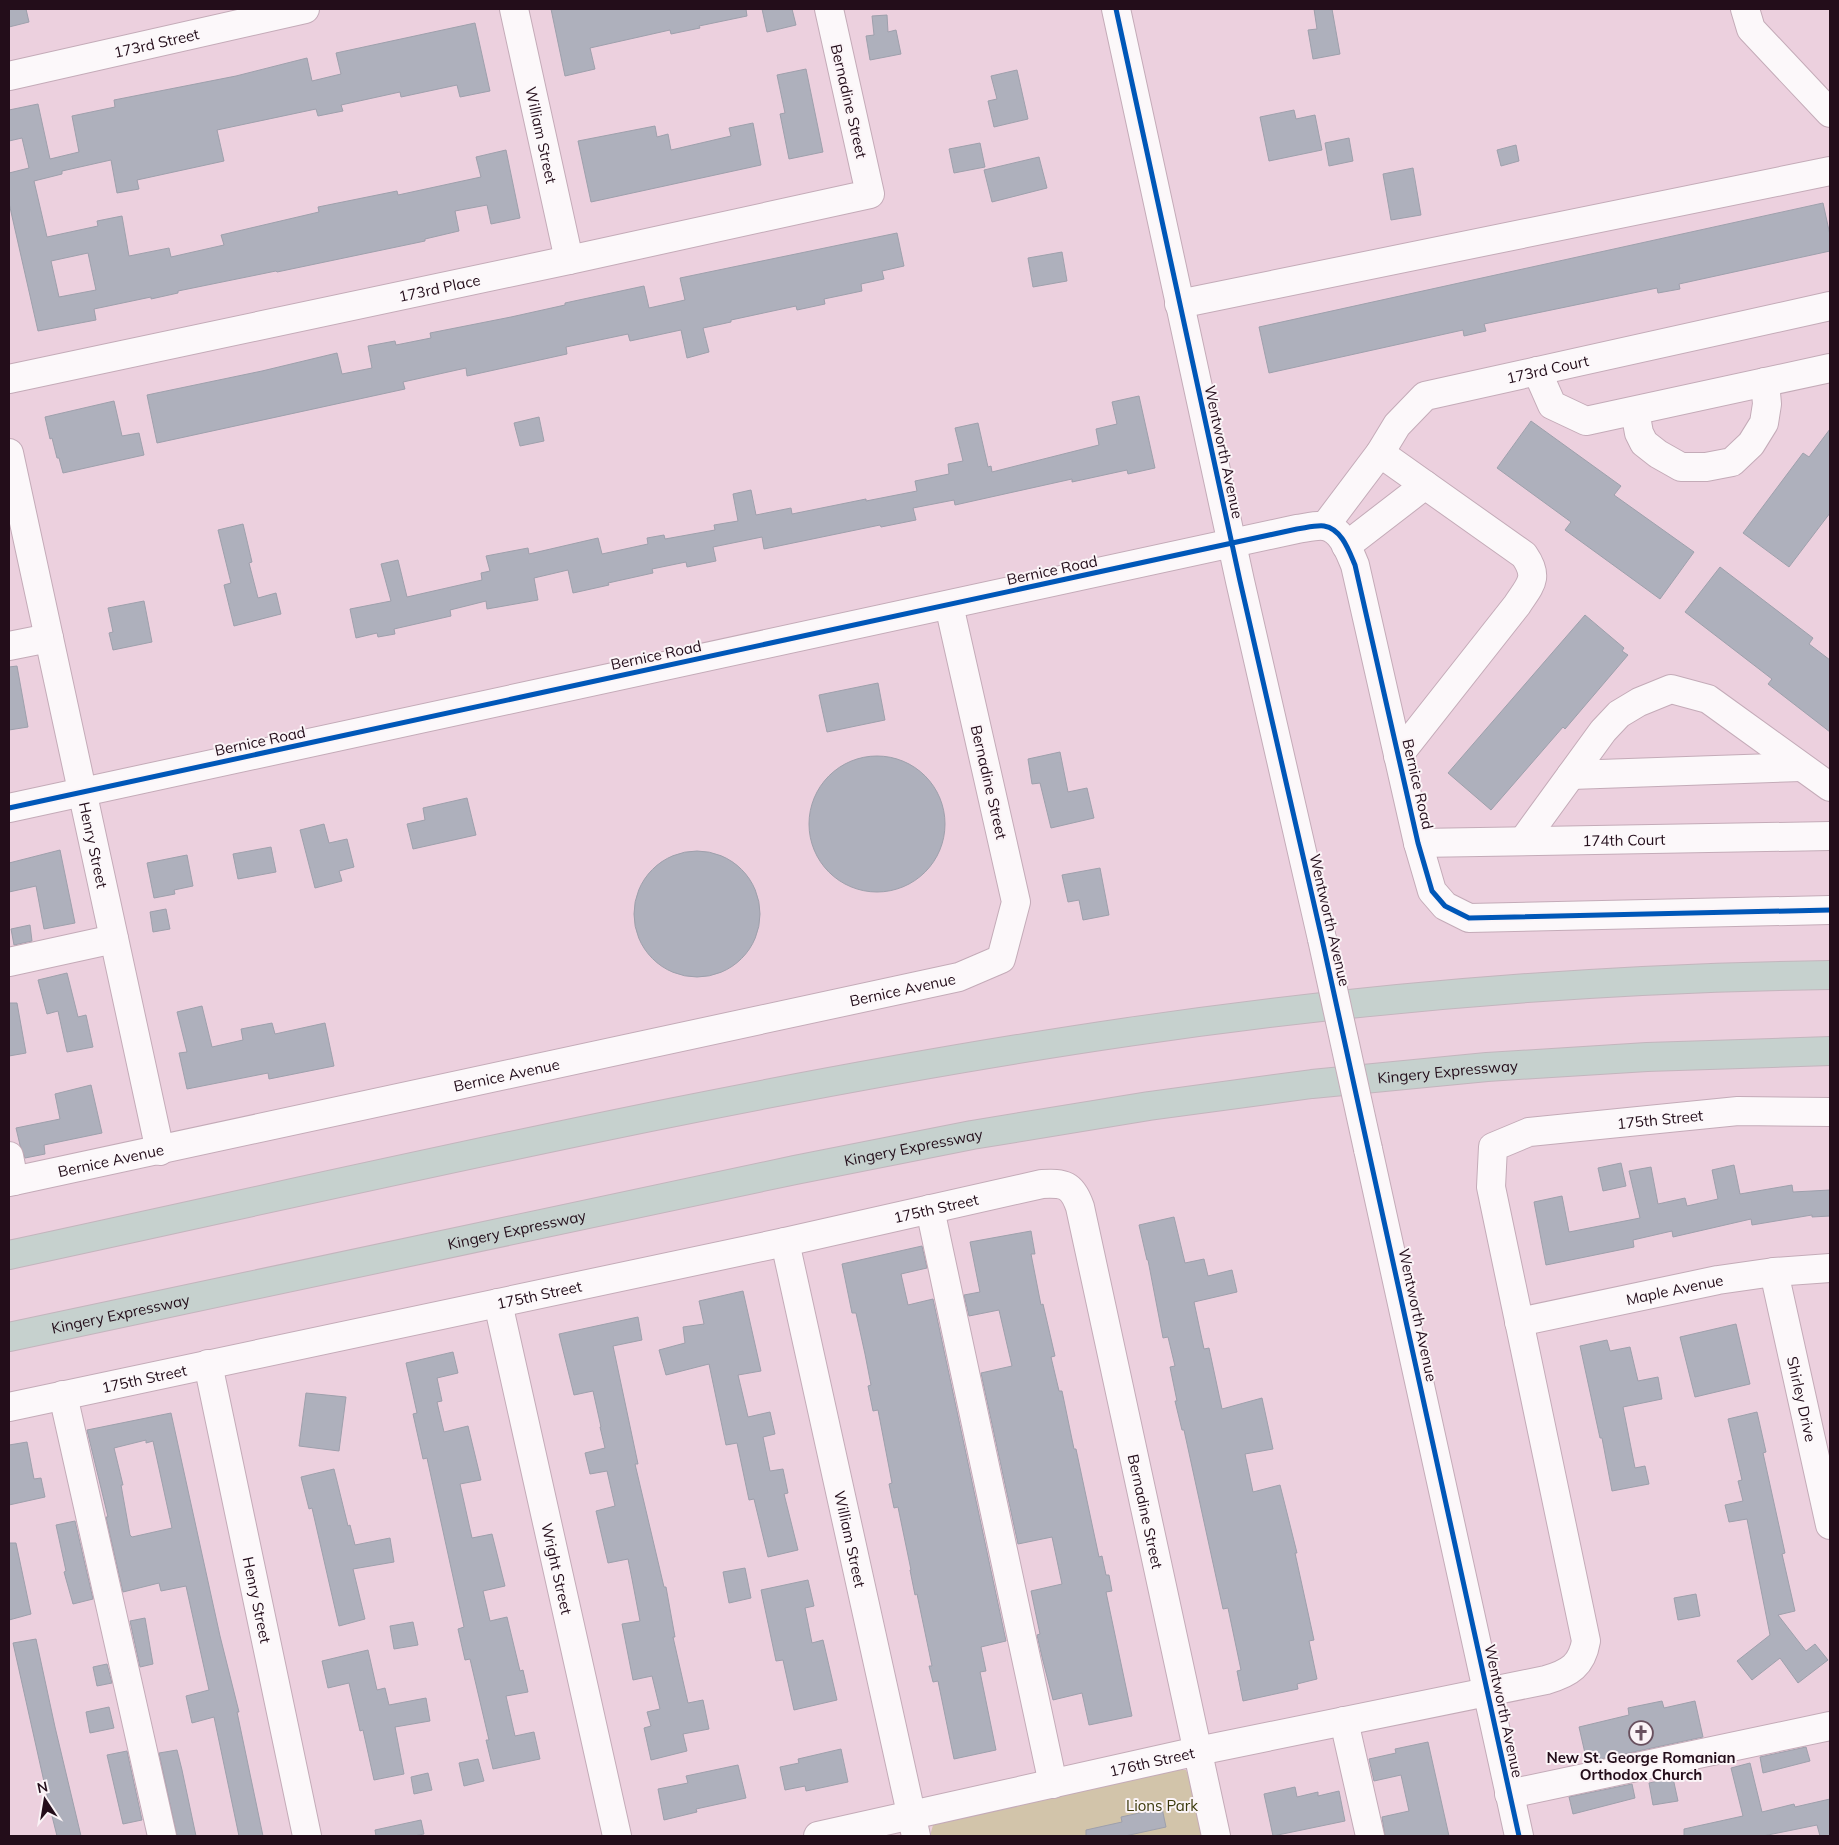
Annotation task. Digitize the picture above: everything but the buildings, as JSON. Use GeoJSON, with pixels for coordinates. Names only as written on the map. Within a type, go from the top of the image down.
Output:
{"type":"FeatureCollection","features":[{"type":"Feature","properties":{"kind":"highway"},"geometry":{"type":"LineString","coordinates":[[9,1255],[645,1118],[932,1064],[1128,1032],[1286,1011],[1479,992],[1695,978],[1830,975]]}},
{"type":"Feature","properties":{"kind":"highway","name":"Kingery Expressway"},"geometry":{"type":"LineString","coordinates":[[9,1337],[795,1170],[972,1135],[1140,1108],[1312,1084],[1487,1067],[1647,1057],[1830,1051]]}},
{"type":"Feature","properties":{"kind":"street","name":"173rd Street"},"geometry":{"type":"LineString","coordinates":[[9,76],[304,9]]}},
{"type":"Feature","properties":{"kind":"street","name":"William Street"},"geometry":{"type":"LineString","coordinates":[[514,9],[569,260]]}},
{"type":"Feature","properties":{"kind":"street","name":"Bernadine Street"},"geometry":{"type":"LineString","coordinates":[[829,9],[870,194]]}},
{"type":"Feature","properties":{"kind":"street","name":"Wentworth Avenue"},"geometry":{"type":"LineString","coordinates":[[1116,9],[1179,304],[1322,939],[1519,1836]]}},
{"type":"Feature","properties":{"kind":"street"},"geometry":{"type":"LineString","coordinates":[[1745,9],[1751,28],[1830,113]]}},
{"type":"Feature","properties":{"kind":"street"},"geometry":{"type":"LineString","coordinates":[[1179,304],[1830,171]]}},
{"type":"Feature","properties":{"kind":"street","name":"173rd Place"},"geometry":{"type":"LineString","coordinates":[[9,379],[870,194]]}},
{"type":"Feature","properties":{"kind":"street","name":"173rd Court"},"geometry":{"type":"LineString","coordinates":[[1325,526],[1380,453],[1397,425],[1425,396],[1830,306]]}},
{"type":"Feature","properties":{"kind":"street"},"geometry":{"type":"LineString","coordinates":[[1537,371],[1552,405],[1586,420],[1830,368]]}},
{"type":"Feature","properties":{"kind":"street"},"geometry":{"type":"LineString","coordinates":[[1635,410],[1639,433],[1644,444],[1681,467],[1706,468],[1732,462],[1750,444],[1764,423],[1767,404],[1765,382]]}},
{"type":"Feature","properties":{"kind":"street","name":"Henry Street"},"geometry":{"type":"LineString","coordinates":[[9,453],[160,1151]]}},
{"type":"Feature","properties":{"kind":"street"},"geometry":{"type":"LineString","coordinates":[[1380,453],[1524,555],[1532,566],[1533,576],[1532,582],[1517,605],[1398,756]]}},
{"type":"Feature","properties":{"kind":"street"},"geometry":{"type":"LineString","coordinates":[[1346,546],[1425,485]]}},
{"type":"Feature","properties":{"kind":"street","name":"Bernice Road"},"geometry":{"type":"LineString","coordinates":[[9,808],[1297,529],[1325,526],[1338,534],[1355,565],[1418,843],[1432,891],[1445,906],[1469,918],[1830,910]]}},
{"type":"Feature","properties":{"kind":"street","name":"Bernadine Street"},"geometry":{"type":"LineString","coordinates":[[949,605],[1016,902],[1001,959]]}},
{"type":"Feature","properties":{"kind":"street"},"geometry":{"type":"LineString","coordinates":[[9,646],[49,638]]}},
{"type":"Feature","properties":{"kind":"street"},"geometry":{"type":"LineString","coordinates":[[1523,841],[1603,731],[1619,714],[1639,702],[1671,689],[1708,700],[1830,787]]}},
{"type":"Feature","properties":{"kind":"street"},"geometry":{"type":"LineString","coordinates":[[1571,775],[1802,767]]}},
{"type":"Feature","properties":{"kind":"street","name":"174th Court"},"geometry":{"type":"LineString","coordinates":[[1418,843],[1830,836]]}},
{"type":"Feature","properties":{"kind":"street"},"geometry":{"type":"LineString","coordinates":[[9,962],[114,938]]}},
{"type":"Feature","properties":{"kind":"street","name":"Bernice Avenue"},"geometry":{"type":"LineString","coordinates":[[10,1173],[160,1151],[959,977],[1001,959]]}},
{"type":"Feature","properties":{"kind":"street","name":"175th Street"},"geometry":{"type":"LineString","coordinates":[[1492,1147],[1529,1132],[1738,1111],[1830,1112]]}},
{"type":"Feature","properties":{"kind":"street","name":"Wentworth Avenue"},"geometry":{"type":"LineString","coordinates":[[1487,1692],[1546,1680],[1570,1670],[1580,1661],[1586,1640],[1490,1187],[1492,1147]]}},
{"type":"Feature","properties":{"kind":"street","name":"175th Street"},"geometry":{"type":"LineString","coordinates":[[9,1407],[785,1242],[1042,1184],[1059,1184],[1070,1188]]}},
{"type":"Feature","properties":{"kind":"street","name":"Bernadine Street"},"geometry":{"type":"LineString","coordinates":[[1070,1188],[1076,1196],[1080,1207],[1216,1836]]}},
{"type":"Feature","properties":{"kind":"street"},"geometry":{"type":"LineString","coordinates":[[930,1209],[1054,1784]]}},
{"type":"Feature","properties":{"kind":"street","name":"William Street"},"geometry":{"type":"LineString","coordinates":[[785,1242],[914,1826]]}},
{"type":"Feature","properties":{"kind":"street","name":"Maple Avenue"},"geometry":{"type":"LineString","coordinates":[[1519,1322],[1718,1280],[1774,1272],[1830,1268]]}},
{"type":"Feature","properties":{"kind":"street","name":"Shirley Drive"},"geometry":{"type":"LineString","coordinates":[[1774,1272],[1830,1525]]}},
{"type":"Feature","properties":{"kind":"street","name":"Wright Street"},"geometry":{"type":"LineString","coordinates":[[498,1303],[617,1836]]}},
{"type":"Feature","properties":{"kind":"street","name":"Henry Street"},"geometry":{"type":"LineString","coordinates":[[208,1364],[307,1836]]}},
{"type":"Feature","properties":{"kind":"street"},"geometry":{"type":"LineString","coordinates":[[64,1395],[162,1836]]}},
{"type":"Feature","properties":{"kind":"street","name":"176th Street"},"geometry":{"type":"LineString","coordinates":[[818,1836],[914,1826],[1054,1784],[1198,1751],[1487,1692]]}},
{"type":"Feature","properties":{"kind":"street"},"geometry":{"type":"LineString","coordinates":[[1344,1720],[1370,1836]]}},
{"type":"Feature","properties":{"kind":"street"},"geometry":{"type":"LineString","coordinates":[[1510,1794],[1830,1726]]}},
{"type":"Feature","properties":{"kind":"green space","name":"Lions Park"},"geometry":{"type":"Polygon","coordinates":[[[1176,1770],[1186,1770],[1189,1777],[1202,1836],[930,1836],[933,1825],[938,1822],[1176,1770]]]}},
{"type":"Feature","properties":{"kind":"cycle path"},"geometry":{"type":"LineString","coordinates":[[1116,9],[1240,581],[1322,939],[1519,1836]]}},
{"type":"Feature","properties":{"kind":"cycle path"},"geometry":{"type":"LineString","coordinates":[[9,808],[1297,529],[1324,526],[1336,531],[1344,541],[1355,565],[1418,843],[1432,891],[1445,906],[1469,918],[1830,910]]}},
{"type":"Feature","properties":{"kind":"place","name":"New St. George Romanian Orthodox Church"},"geometry":{"type":"Point","coordinates":[1641,1733]}}]}
